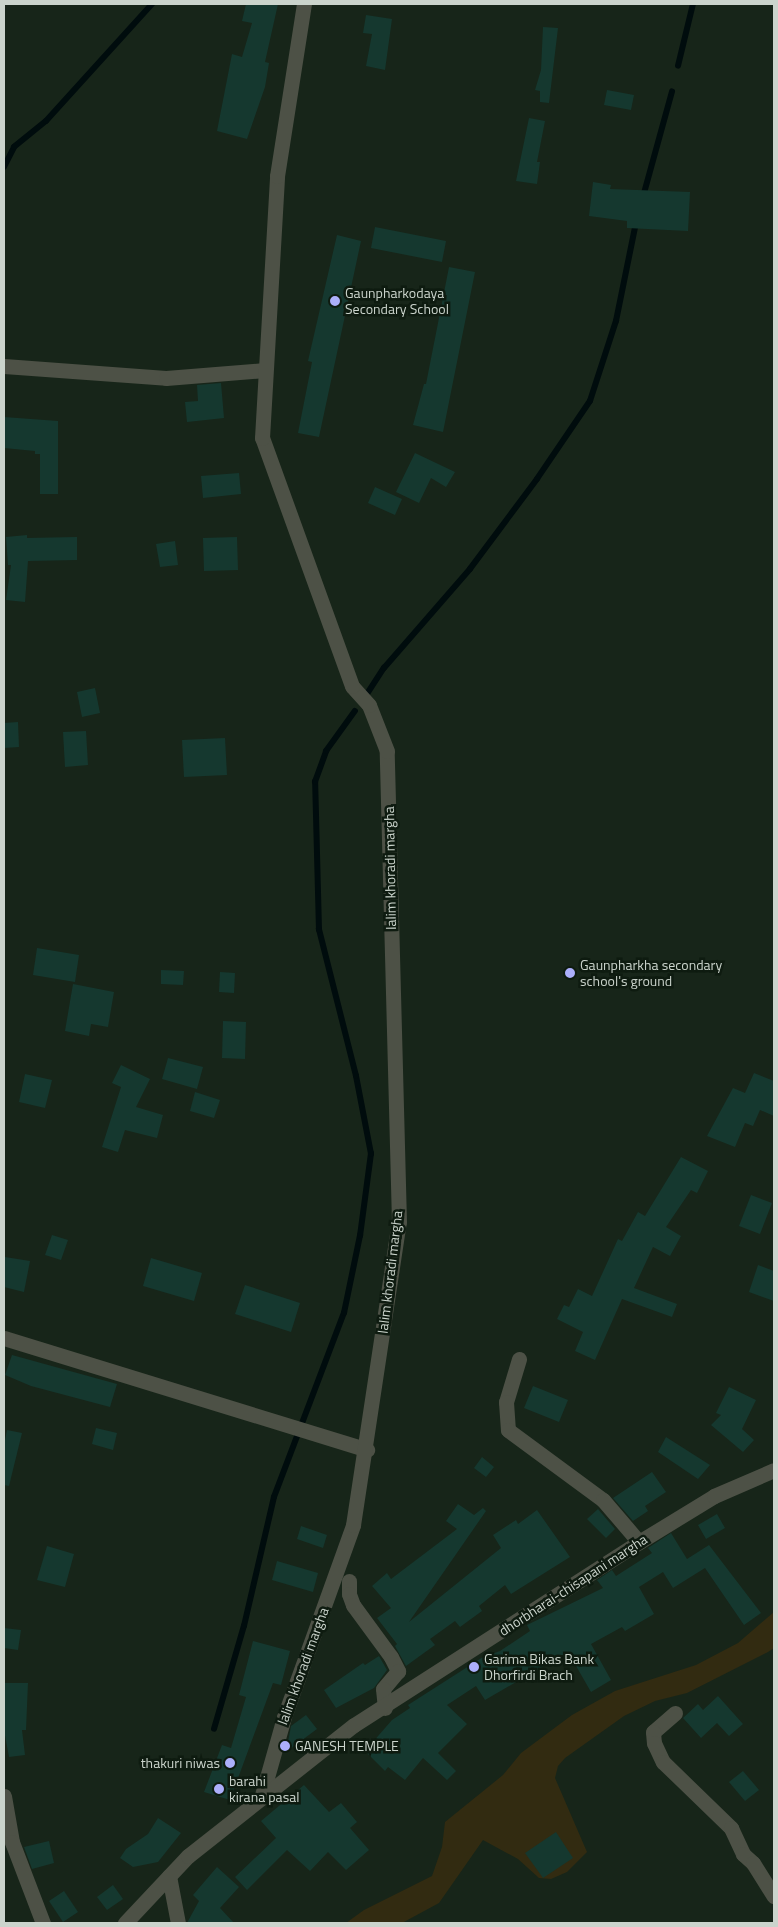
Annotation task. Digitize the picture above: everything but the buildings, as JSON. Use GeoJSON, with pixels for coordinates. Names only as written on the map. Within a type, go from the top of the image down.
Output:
{"type":"FeatureCollection","features":[{"type":"Feature","properties":{"kind":"street"},"geometry":{"type":"LineString","coordinates":[[4,366],[166,378],[265,370],[277,176],[304,4]]}},
{"type":"Feature","properties":{"kind":"street","name":"lalim khoradi margha"},"geometry":{"type":"LineString","coordinates":[[262,1796],[284,1717],[353,1525],[367,1450],[399,1222],[387,751],[369,705],[352,686],[262,438],[265,370]]}},
{"type":"Feature","properties":{"kind":"street"},"geometry":{"type":"LineString","coordinates":[[4,1338],[367,1450]]}},
{"type":"Feature","properties":{"kind":"street"},"geometry":{"type":"LineString","coordinates":[[519,1359],[506,1402],[508,1430],[603,1500],[639,1542]]}},
{"type":"Feature","properties":{"kind":"street","name":"dhorbharai-chisapani margha"},"geometry":{"type":"LineString","coordinates":[[125,1923],[188,1856],[354,1725],[385,1708],[639,1542],[714,1496],[774,1470]]}},
{"type":"Feature","properties":{"kind":"street"},"geometry":{"type":"LineString","coordinates":[[349,1581],[353,1605],[391,1657],[398,1671],[382,1689],[385,1708]]}},
{"type":"Feature","properties":{"kind":"street"},"geometry":{"type":"LineString","coordinates":[[675,1713],[653,1732],[663,1762],[731,1828],[743,1854],[753,1862],[774,1896]]}},
{"type":"Feature","properties":{"kind":"street"},"geometry":{"type":"LineString","coordinates":[[4,1796],[12,1842],[43,1923]]}},
{"type":"Feature","properties":{"kind":"street"},"geometry":{"type":"LineString","coordinates":[[168,1876],[178,1923]]}},
{"type":"Feature","properties":{"kind":"shaded area"},"geometry":{"type":"Polygon","coordinates":[[[774,1612],[774,1648],[687,1693],[655,1701],[624,1716],[565,1758],[558,1766],[555,1778],[587,1852],[567,1872],[551,1879],[539,1878],[518,1859],[483,1840],[439,1903],[402,1923],[346,1923],[364,1910],[432,1876],[442,1847],[445,1822],[503,1775],[521,1753],[572,1715],[615,1691],[696,1665],[738,1643],[774,1612]]]}},
{"type":"Feature","properties":{"kind":"waterway"},"geometry":{"type":"LineString","coordinates":[[4,167],[14,147],[46,121],[152,4]]}},
{"type":"Feature","properties":{"kind":"waterway"},"geometry":{"type":"LineString","coordinates":[[678,66],[693,4]]}},
{"type":"Feature","properties":{"kind":"waterway"},"geometry":{"type":"LineString","coordinates":[[643,197],[672,92]]}},
{"type":"Feature","properties":{"kind":"waterway"},"geometry":{"type":"LineString","coordinates":[[367,694],[384,668],[470,569],[537,479],[590,401],[616,321],[636,223]]}},
{"type":"Feature","properties":{"kind":"waterway"},"geometry":{"type":"LineString","coordinates":[[214,1729],[244,1626],[274,1497],[344,1313],[360,1236],[371,1154],[356,1076],[319,930],[315,782],[326,751],[355,711]]}},
{"type":"Feature","properties":{"kind":"place","name":"Gaunpharkodaya Secondary School"},"geometry":{"type":"Point","coordinates":[335,301]}},
{"type":"Feature","properties":{"kind":"place","name":"Gaunpharkha secondary school's ground"},"geometry":{"type":"Point","coordinates":[570,973]}},
{"type":"Feature","properties":{"kind":"place","name":"Garima Bikas Bank Dhorfirdi Brach"},"geometry":{"type":"Point","coordinates":[474,1667]}},
{"type":"Feature","properties":{"kind":"place","name":"GANESH TEMPLE"},"geometry":{"type":"Point","coordinates":[285,1746]}},
{"type":"Feature","properties":{"kind":"place","name":"thakuri niwas"},"geometry":{"type":"Point","coordinates":[230,1763]}},
{"type":"Feature","properties":{"kind":"place","name":"barahi kirana pasal"},"geometry":{"type":"Point","coordinates":[219,1789]}}]}
